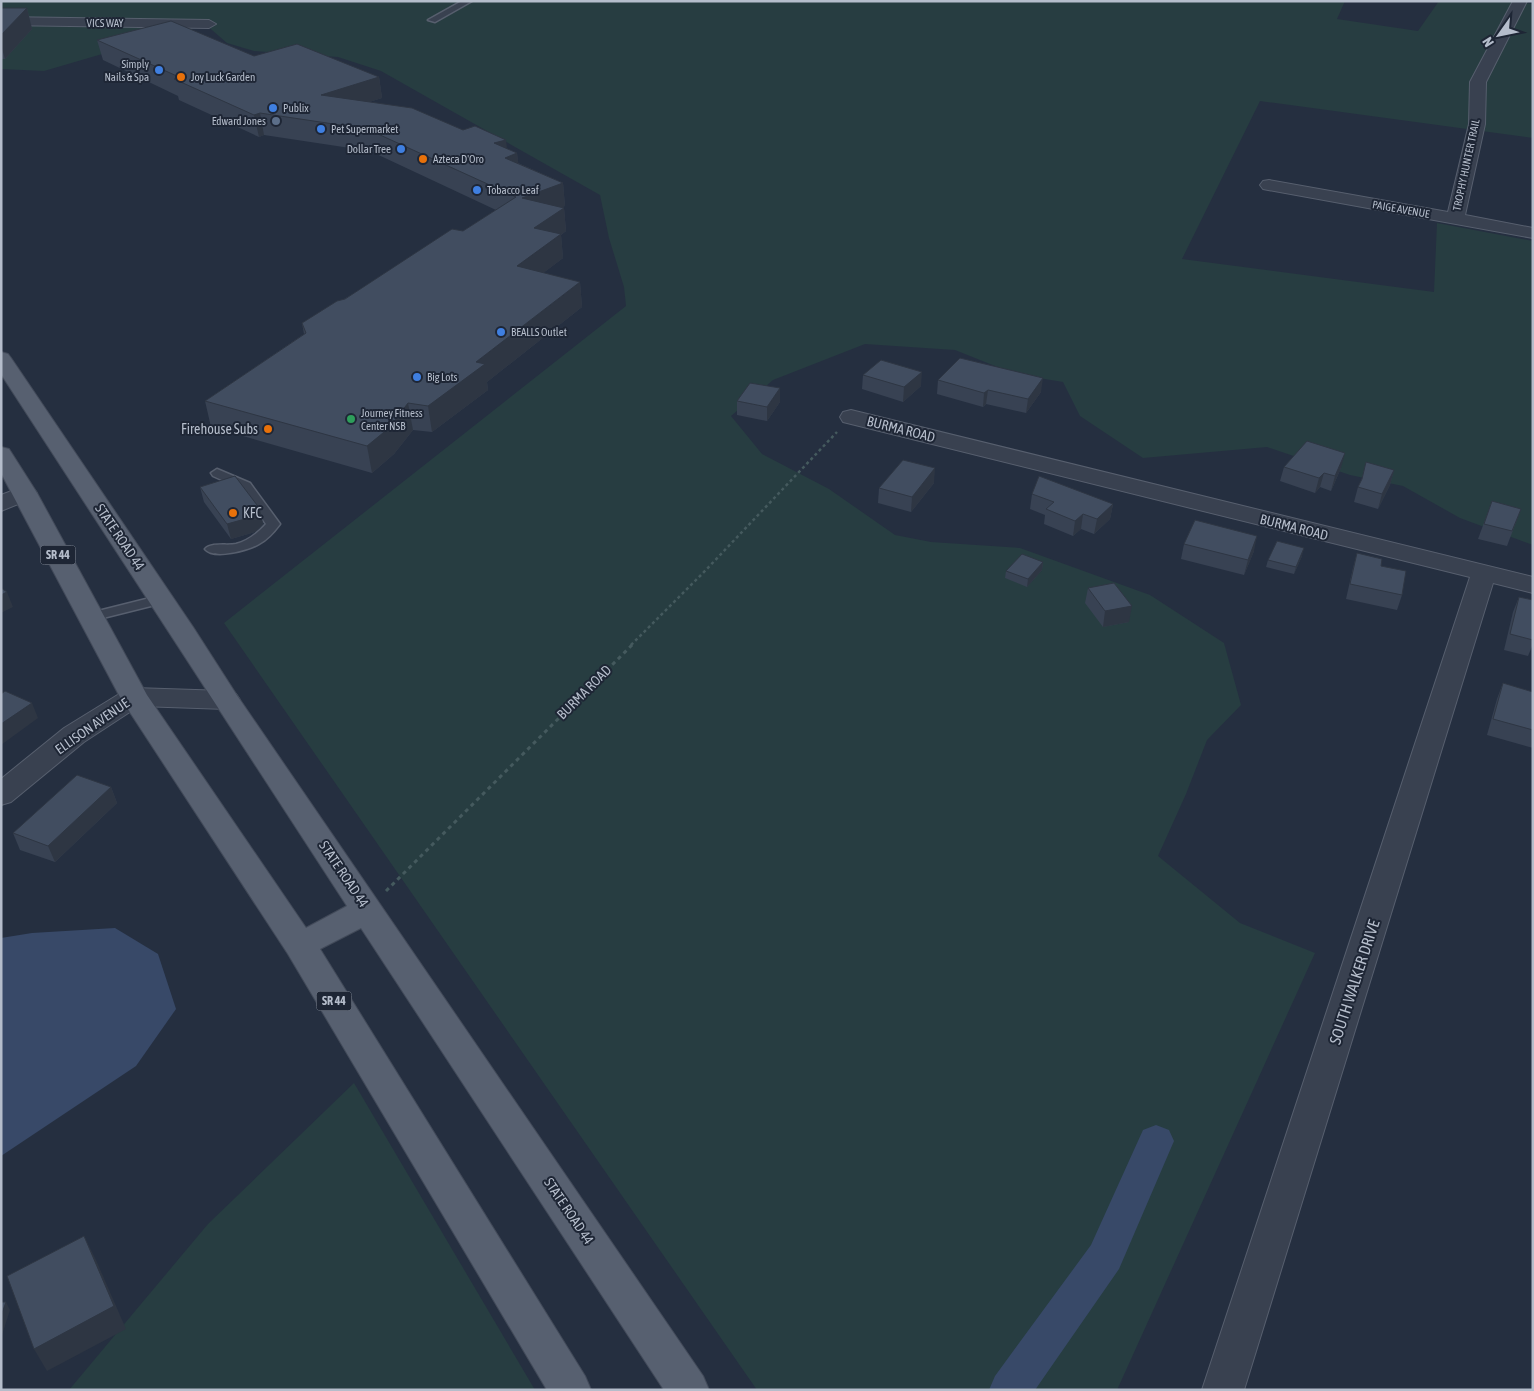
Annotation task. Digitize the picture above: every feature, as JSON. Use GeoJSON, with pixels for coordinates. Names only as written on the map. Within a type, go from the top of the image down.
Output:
{"type":"FeatureCollection","features":[{"type":"Feature","properties":{"kind":"main road","name":"STATE ROAD 44"},"geometry":{"type":"LineString","coordinates":[[1,358],[226,700],[688,1390]]}},
{"type":"Feature","properties":{"kind":"main road","name":"SR 44"},"geometry":{"type":"LineString","coordinates":[[1,454],[25,493],[134,697],[300,945],[570,1390]]}},
{"type":"Feature","properties":{"kind":"main road"},"geometry":{"type":"LineString","coordinates":[[300,945],[368,910]]}},
{"type":"Feature","properties":{"kind":"street","name":"TROPHY HUNTER TRAIL"},"geometry":{"type":"LineString","coordinates":[[1455,219],[1477,124],[1478,82],[1520,1]]}},
{"type":"Feature","properties":{"kind":"street","name":"VICS WAY"},"geometry":{"type":"LineString","coordinates":[[1,21],[209,24]]}},
{"type":"Feature","properties":{"kind":"street","name":"PAIGE AVENUE"},"geometry":{"type":"LineString","coordinates":[[1269,185],[1533,233]]}},
{"type":"Feature","properties":{"kind":"street","name":"BURMA ROAD"},"geometry":{"type":"LineString","coordinates":[[851,416],[1533,585]]}},
{"type":"Feature","properties":{"kind":"street"},"geometry":{"type":"LineString","coordinates":[[1,504],[25,493]]}},
{"type":"Feature","properties":{"kind":"street","name":"SOUTH WALKER DRIVE"},"geometry":{"type":"LineString","coordinates":[[1223,1390],[1483,574]]}},
{"type":"Feature","properties":{"kind":"street","name":"ELLISON AVENUE"},"geometry":{"type":"LineString","coordinates":[[1,795],[74,735],[134,697],[226,700]]}},
{"type":"Feature","properties":{"kind":"lane"},"geometry":{"type":"LineString","coordinates":[[432,20],[468,1]]}},
{"type":"Feature","properties":{"kind":"lane"},"geometry":{"type":"LineString","coordinates":[[212,549],[228,550],[252,544],[264,535],[273,524],[246,486],[217,473]]}},
{"type":"Feature","properties":{"kind":"lane"},"geometry":{"type":"LineString","coordinates":[[91,617],[162,600]]}},
{"type":"Feature","properties":{"kind":"path","name":"BURMA ROAD"},"geometry":{"type":"LineString","coordinates":[[368,910],[703,573],[851,416]]}},
{"type":"Feature","properties":{"kind":"green space"},"geometry":{"type":"Polygon","coordinates":[[[1,1],[1345,1],[1337,19],[1418,31],[1439,1],[1510,1],[1533,4],[1533,138],[1260,101],[1182,259],[1434,292],[1437,223],[1533,241],[1533,545],[1460,518],[1403,486],[1350,475],[1267,447],[1143,458],[1080,416],[1063,382],[1015,374],[955,350],[865,344],[773,380],[731,416],[762,454],[829,489],[895,535],[931,542],[1020,548],[1150,595],[1224,643],[1241,705],[1207,740],[1186,794],[1158,856],[1240,923],[1315,953],[1117,1390],[757,1390],[224,623],[626,306],[624,287],[609,238],[600,195],[381,71],[338,57],[254,51],[227,43],[205,24],[44,71],[1,69],[1,1]]]}},
{"type":"Feature","properties":{"kind":"green space"},"geometry":{"type":"Polygon","coordinates":[[[354,1083],[535,1390],[69,1390],[208,1224],[354,1083]]]}},
{"type":"Feature","properties":{"kind":"water"},"geometry":{"type":"Polygon","coordinates":[[[115,928],[158,954],[176,1009],[136,1066],[1,1156],[1,938],[32,933],[115,928]]]}},
{"type":"Feature","properties":{"kind":"building"},"geometry":{"type":"Polygon","coordinates":[[[1,8],[27,8],[1,35],[1,8]]]}},
{"type":"Feature","properties":{"kind":"building"},"geometry":{"type":"Polygon","coordinates":[[[171,21],[254,56],[297,44],[379,77],[321,95],[412,108],[463,130],[475,126],[506,140],[494,143],[517,153],[505,158],[563,183],[522,198],[564,208],[534,228],[561,234],[517,266],[580,282],[476,362],[485,364],[428,406],[408,403],[389,428],[367,446],[205,401],[306,333],[302,323],[337,301],[345,299],[452,229],[463,231],[516,197],[367,129],[260,113],[254,115],[174,79],[179,77],[97,40],[171,21]]]}},
{"type":"Feature","properties":{"kind":"building"},"geometry":{"type":"Polygon","coordinates":[[[960,358],[1043,378],[1028,399],[988,390],[984,393],[938,380],[960,358]]]}},
{"type":"Feature","properties":{"kind":"building"},"geometry":{"type":"Polygon","coordinates":[[[881,360],[922,372],[904,387],[863,375],[881,360]]]}},
{"type":"Feature","properties":{"kind":"building"},"geometry":{"type":"Polygon","coordinates":[[[750,383],[780,388],[767,407],[737,401],[750,383]]]}},
{"type":"Feature","properties":{"kind":"building"},"geometry":{"type":"Polygon","coordinates":[[[1307,441],[1345,453],[1335,476],[1324,473],[1319,478],[1284,467],[1307,441]]]}},
{"type":"Feature","properties":{"kind":"building"},"geometry":{"type":"Polygon","coordinates":[[[903,460],[935,468],[912,497],[879,488],[903,460]]]}},
{"type":"Feature","properties":{"kind":"building"},"geometry":{"type":"Polygon","coordinates":[[[1366,462],[1394,470],[1382,494],[1358,487],[1366,462]]]}},
{"type":"Feature","properties":{"kind":"building"},"geometry":{"type":"Polygon","coordinates":[[[235,476],[260,509],[252,517],[227,524],[200,487],[235,476]]]}},
{"type":"Feature","properties":{"kind":"building"},"geometry":{"type":"Polygon","coordinates":[[[1039,476],[1113,504],[1097,519],[1083,514],[1075,521],[1046,509],[1054,502],[1032,494],[1039,476]]]}},
{"type":"Feature","properties":{"kind":"building"},"geometry":{"type":"Polygon","coordinates":[[[1492,501],[1521,509],[1512,531],[1484,524],[1492,501]]]}},
{"type":"Feature","properties":{"kind":"building"},"geometry":{"type":"Polygon","coordinates":[[[1195,520],[1257,536],[1248,560],[1184,544],[1195,520]]]}},
{"type":"Feature","properties":{"kind":"building"},"geometry":{"type":"Polygon","coordinates":[[[1277,541],[1304,548],[1296,567],[1268,560],[1277,541]]]}},
{"type":"Feature","properties":{"kind":"building"},"geometry":{"type":"Polygon","coordinates":[[[1357,553],[1382,559],[1381,566],[1406,571],[1402,595],[1350,584],[1357,553]]]}},
{"type":"Feature","properties":{"kind":"building"},"geometry":{"type":"Polygon","coordinates":[[[1022,554],[1043,562],[1028,579],[1006,571],[1022,554]]]}},
{"type":"Feature","properties":{"kind":"building"},"geometry":{"type":"Polygon","coordinates":[[[1114,583],[1132,606],[1105,611],[1088,588],[1114,583]]]}},
{"type":"Feature","properties":{"kind":"building"},"geometry":{"type":"Polygon","coordinates":[[[1,588],[7,592],[1,595],[1,588]]]}},
{"type":"Feature","properties":{"kind":"building"},"geometry":{"type":"Polygon","coordinates":[[[1519,597],[1533,600],[1533,640],[1510,634],[1519,597]]]}},
{"type":"Feature","properties":{"kind":"building"},"geometry":{"type":"Polygon","coordinates":[[[1503,683],[1533,692],[1533,730],[1493,719],[1503,683]]]}},
{"type":"Feature","properties":{"kind":"building"},"geometry":{"type":"Polygon","coordinates":[[[5,691],[32,703],[1,724],[1,694],[5,691]]]}},
{"type":"Feature","properties":{"kind":"building"},"geometry":{"type":"Polygon","coordinates":[[[77,775],[111,787],[48,846],[13,833],[77,775]]]}},
{"type":"Feature","properties":{"kind":"building"},"geometry":{"type":"Polygon","coordinates":[[[84,1236],[114,1306],[34,1349],[7,1276],[84,1236]]]}},
{"type":"Feature","properties":{"kind":"building"},"geometry":{"type":"Polygon","coordinates":[[[1,1302],[6,1302],[1,1316],[1,1302]]]}},
{"type":"Feature","properties":{"kind":"waterway"},"geometry":{"type":"LineString","coordinates":[[1010,1390],[1105,1257],[1156,1141]]}},
{"type":"Feature","properties":{"kind":"place","name":"Simply Nails & Spa"},"geometry":{"type":"Point","coordinates":[159,70]}},
{"type":"Feature","properties":{"kind":"place","name":"Joy Luck Garden"},"geometry":{"type":"Point","coordinates":[181,77]}},
{"type":"Feature","properties":{"kind":"place","name":"Publix"},"geometry":{"type":"Point","coordinates":[273,108]}},
{"type":"Feature","properties":{"kind":"place","name":"Edward Jones"},"geometry":{"type":"Point","coordinates":[276,121]}},
{"type":"Feature","properties":{"kind":"place","name":"Pet Supermarket"},"geometry":{"type":"Point","coordinates":[321,129]}},
{"type":"Feature","properties":{"kind":"place","name":"Dollar Tree"},"geometry":{"type":"Point","coordinates":[401,149]}},
{"type":"Feature","properties":{"kind":"place","name":"Azteca D'Oro"},"geometry":{"type":"Point","coordinates":[423,159]}},
{"type":"Feature","properties":{"kind":"place","name":"Tobacco Leaf"},"geometry":{"type":"Point","coordinates":[477,190]}},
{"type":"Feature","properties":{"kind":"place","name":"BEALLS Outlet"},"geometry":{"type":"Point","coordinates":[501,332]}},
{"type":"Feature","properties":{"kind":"place","name":"Big Lots"},"geometry":{"type":"Point","coordinates":[417,377]}},
{"type":"Feature","properties":{"kind":"place","name":"Journey Fitness Center NSB"},"geometry":{"type":"Point","coordinates":[351,419]}},
{"type":"Feature","properties":{"kind":"place","name":"Firehouse Subs"},"geometry":{"type":"Point","coordinates":[268,429]}},
{"type":"Feature","properties":{"kind":"place","name":"KFC"},"geometry":{"type":"Point","coordinates":[233,513]}}]}
